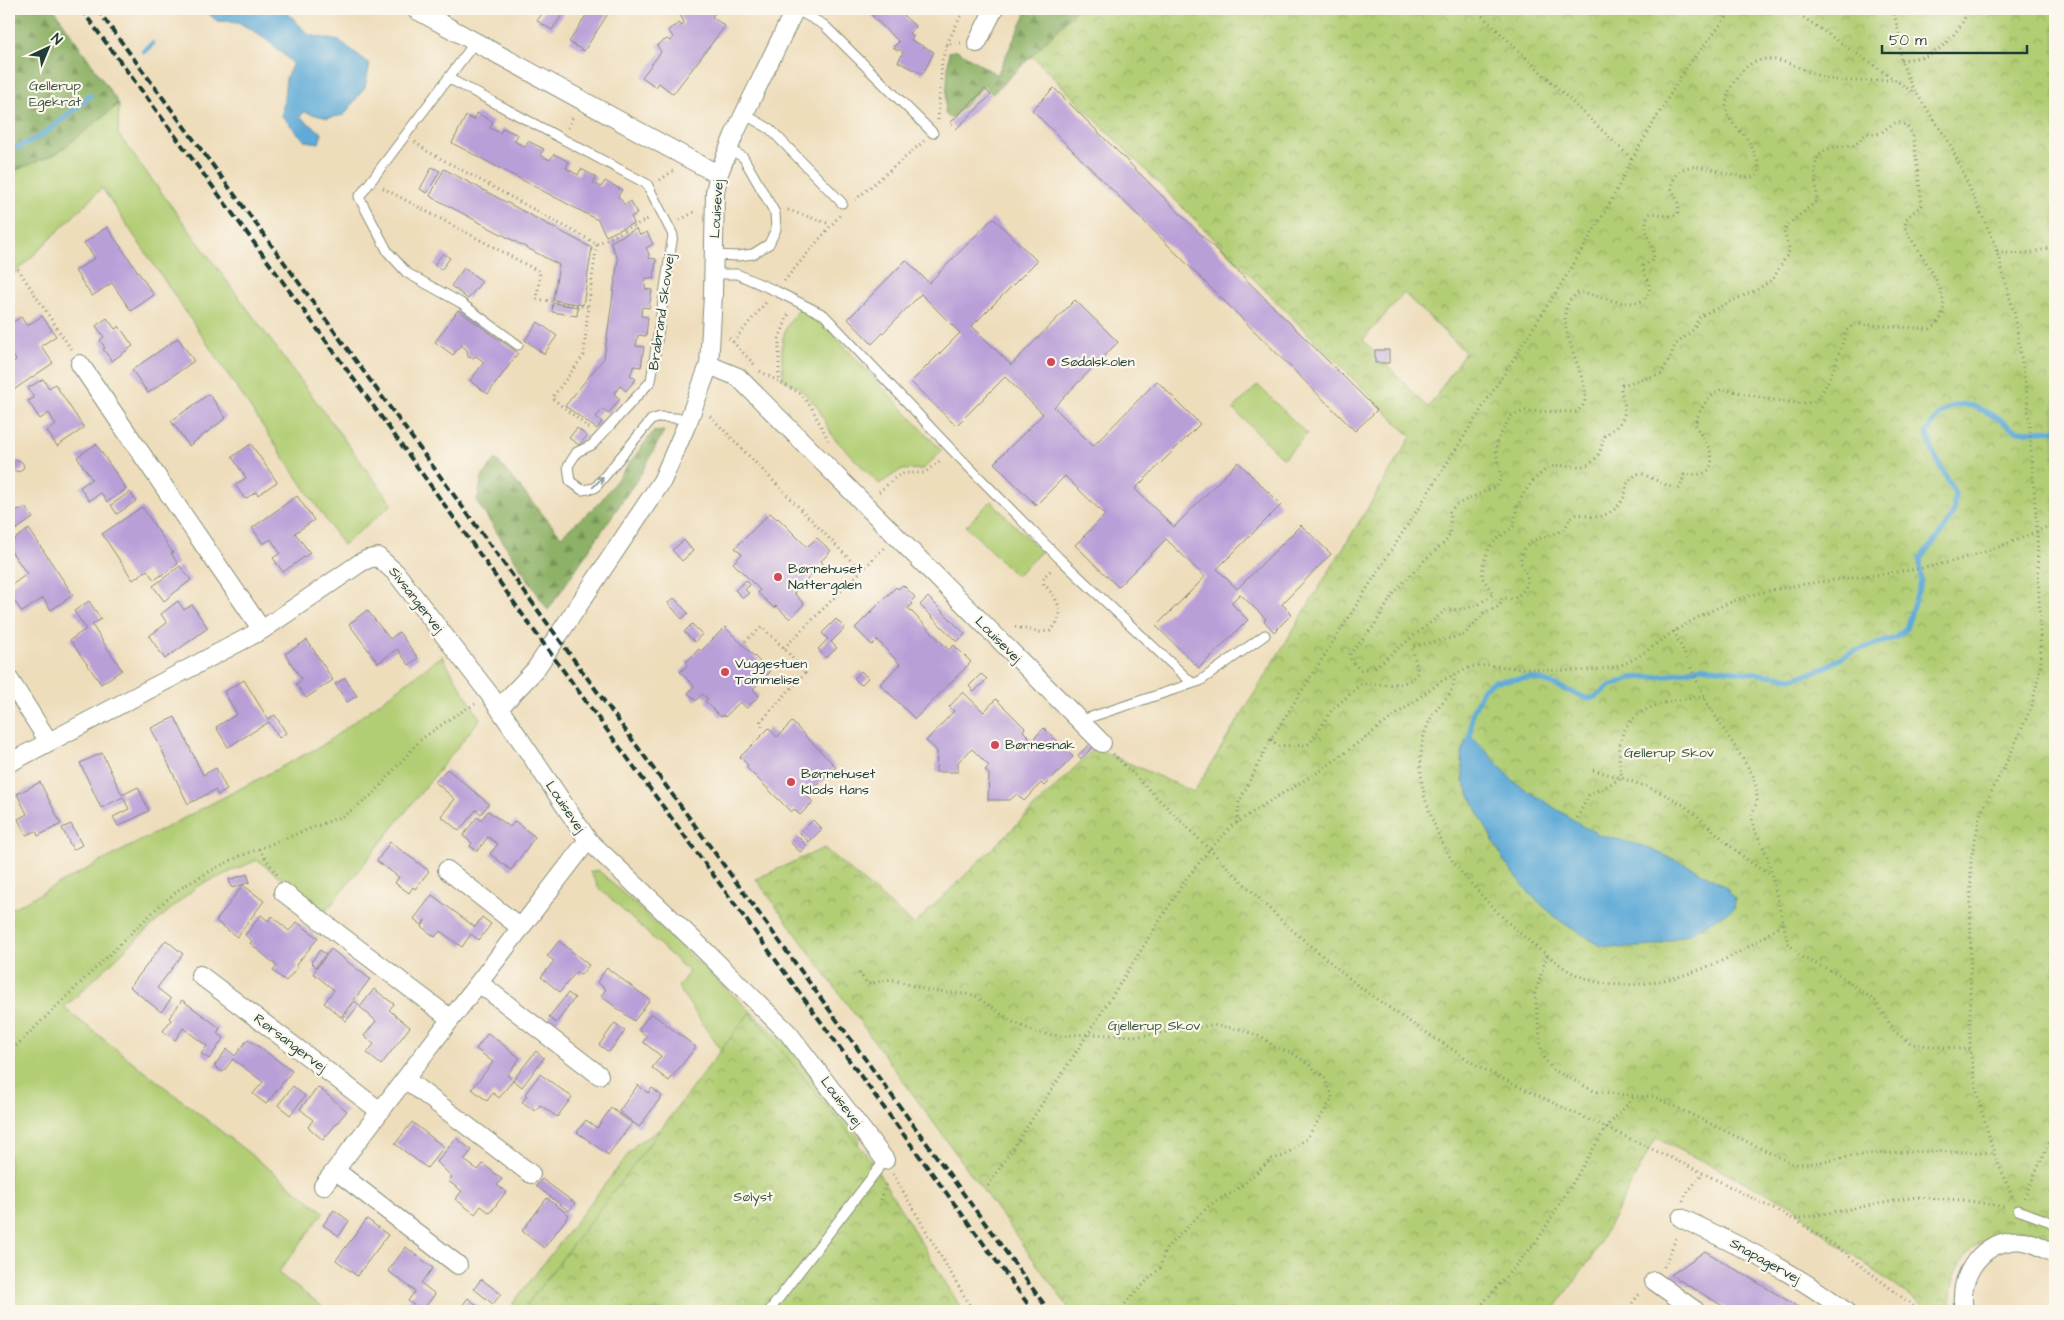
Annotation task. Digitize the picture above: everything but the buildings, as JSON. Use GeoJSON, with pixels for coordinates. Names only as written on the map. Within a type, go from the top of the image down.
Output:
{"type":"FeatureCollection","features":[{"type":"Feature","properties":{"kind":"street"},"geometry":{"type":"LineString","coordinates":[[415,9],[682,155],[719,173]]}},
{"type":"Feature","properties":{"kind":"street","name":"Louisevej"},"geometry":{"type":"LineString","coordinates":[[795,9],[727,148],[719,173],[715,192],[714,274],[709,365],[691,414],[662,481],[535,670],[494,701],[588,840],[789,1034],[885,1160]]}},
{"type":"Feature","properties":{"kind":"street"},"geometry":{"type":"LineString","coordinates":[[977,43],[994,9]]}},
{"type":"Feature","properties":{"kind":"street"},"geometry":{"type":"LineString","coordinates":[[80,364],[262,630]]}},
{"type":"Feature","properties":{"kind":"street","name":"Louisevej"},"geometry":{"type":"LineString","coordinates":[[709,365],[738,377],[1102,743]]}},
{"type":"Feature","properties":{"kind":"street","name":"Sivsangervej"},"geometry":{"type":"LineString","coordinates":[[9,762],[262,630],[360,564],[368,559],[378,557],[396,573],[494,701]]}},
{"type":"Feature","properties":{"kind":"street"},"geometry":{"type":"LineString","coordinates":[[9,679],[49,742]]}},
{"type":"Feature","properties":{"kind":"street"},"geometry":{"type":"LineString","coordinates":[[323,1186],[588,840]]}},
{"type":"Feature","properties":{"kind":"street"},"geometry":{"type":"LineString","coordinates":[[447,870],[521,928]]}},
{"type":"Feature","properties":{"kind":"street"},"geometry":{"type":"LineString","coordinates":[[282,892],[451,1019]]}},
{"type":"Feature","properties":{"kind":"street","name":"Rørsangervej"},"geometry":{"type":"LineString","coordinates":[[200,975],[380,1111]]}},
{"type":"Feature","properties":{"kind":"street"},"geometry":{"type":"LineString","coordinates":[[479,983],[599,1075]]}},
{"type":"Feature","properties":{"kind":"street"},"geometry":{"type":"LineString","coordinates":[[405,1079],[531,1174]]}},
{"type":"Feature","properties":{"kind":"street"},"geometry":{"type":"LineString","coordinates":[[335,1170],[458,1266]]}},
{"type":"Feature","properties":{"kind":"street","name":"Snapagervej"},"geometry":{"type":"LineString","coordinates":[[1681,1218],[1757,1254],[1821,1293],[1845,1311]]}},
{"type":"Feature","properties":{"kind":"street"},"geometry":{"type":"LineString","coordinates":[[1964,1311],[1962,1290],[1966,1275],[1984,1253],[1996,1246],[2011,1241],[2025,1241],[2055,1254]]}},
{"type":"Feature","properties":{"kind":"street"},"geometry":{"type":"LineString","coordinates":[[1654,1281],[1696,1311]]}},
{"type":"Feature","properties":{"kind":"lane"},"geometry":{"type":"LineString","coordinates":[[795,9],[824,25],[933,133]]}},
{"type":"Feature","properties":{"kind":"lane"},"geometry":{"type":"LineString","coordinates":[[476,41],[359,197],[388,252],[407,273],[461,303],[518,345]]}},
{"type":"Feature","properties":{"kind":"lane","name":"Brabrand Skovvej"},"geometry":{"type":"LineString","coordinates":[[448,78],[647,184],[673,235],[652,381],[592,444],[577,452],[568,466],[570,481],[582,490],[594,488],[651,420],[660,417],[691,414]]}},
{"type":"Feature","properties":{"kind":"lane"},"geometry":{"type":"LineString","coordinates":[[744,114],[770,129],[842,203]]}},
{"type":"Feature","properties":{"kind":"lane"},"geometry":{"type":"LineString","coordinates":[[714,255],[746,256],[753,254],[769,244],[774,237],[777,221],[770,204],[743,157],[727,148]]}},
{"type":"Feature","properties":{"kind":"lane"},"geometry":{"type":"LineString","coordinates":[[714,274],[737,274],[796,300],[824,315],[952,450],[1059,558],[1192,683]]}},
{"type":"Feature","properties":{"kind":"lane"},"geometry":{"type":"LineString","coordinates":[[1079,722],[1200,681],[1265,636]]}},
{"type":"Feature","properties":{"kind":"lane"},"geometry":{"type":"LineString","coordinates":[[769,1311],[885,1160]]}},
{"type":"Feature","properties":{"kind":"lane"},"geometry":{"type":"LineString","coordinates":[[2018,1210],[2048,1221],[2055,1226]]}},
{"type":"Feature","properties":{"kind":"path"},"geometry":{"type":"LineString","coordinates":[[852,202],[933,133],[940,116],[942,61],[947,44],[964,9]]}},
{"type":"Feature","properties":{"kind":"path"},"geometry":{"type":"LineString","coordinates":[[1475,9],[1632,159]]}},
{"type":"Feature","properties":{"kind":"path"},"geometry":{"type":"LineString","coordinates":[[1237,823],[1239,802],[1271,739],[1565,278],[1608,207],[1632,159],[1686,68],[1733,9]]}},
{"type":"Feature","properties":{"kind":"path"},"geometry":{"type":"LineString","coordinates":[[1791,9],[1916,94]]}},
{"type":"Feature","properties":{"kind":"path"},"geometry":{"type":"LineString","coordinates":[[1893,9],[1899,34],[1900,60],[1916,94],[1950,144],[1996,250],[2014,312],[2027,393],[2037,532],[2041,664],[2032,705],[2012,751],[1981,812],[1971,859],[1970,1050],[1978,1098],[1994,1153],[2018,1210]]}},
{"type":"Feature","properties":{"kind":"path"},"geometry":{"type":"LineString","coordinates":[[1900,60],[1930,55],[1953,36],[1967,16],[1967,9]]}},
{"type":"Feature","properties":{"kind":"path"},"geometry":{"type":"LineString","coordinates":[[947,44],[977,43]]}},
{"type":"Feature","properties":{"kind":"path"},"geometry":{"type":"LineString","coordinates":[[1271,739],[1278,746],[1307,745],[1332,710],[1361,684],[1403,683],[1411,680],[1418,671],[1412,647],[1464,635],[1484,612],[1500,606],[1502,598],[1511,600],[1519,595],[1525,590],[1528,579],[1522,560],[1523,550],[1531,542],[1562,531],[1571,517],[1575,515],[1596,517],[1606,514],[1624,500],[1626,484],[1636,474],[1642,473],[1677,490],[1680,488],[1684,476],[1702,474],[1709,470],[1713,458],[1695,424],[1698,413],[1714,393],[1722,389],[1804,404],[1812,402],[1819,395],[1832,371],[1846,331],[1850,326],[1858,324],[1930,329],[1940,321],[1944,315],[1940,291],[1932,270],[1905,227],[1910,213],[1922,205],[1913,134],[1906,125],[1897,122],[1889,125],[1876,136],[1867,133],[1854,146],[1840,146],[1824,150],[1816,159],[1814,171],[1817,201],[1788,224],[1784,232],[1790,250],[1773,279],[1758,289],[1700,316],[1693,330],[1675,345],[1661,374],[1622,385],[1620,391],[1624,403],[1624,418],[1617,428],[1603,437],[1602,448],[1594,460],[1587,465],[1555,466],[1543,471],[1518,502],[1514,514],[1515,524],[1512,529],[1493,543],[1486,554],[1482,577],[1492,590],[1490,597],[1479,604],[1464,609],[1446,610],[1374,668],[1360,670],[1352,660],[1350,654],[1373,627],[1396,590],[1450,535],[1450,512],[1455,505],[1497,486],[1501,478],[1496,451],[1497,441],[1511,416],[1524,411],[1576,412],[1582,407],[1585,399],[1583,384],[1566,333],[1567,302],[1571,297],[1580,292],[1624,303],[1646,298],[1650,291],[1649,280],[1643,269],[1644,266],[1653,260],[1654,256],[1648,238],[1646,218],[1649,214],[1655,212],[1669,217],[1677,215],[1678,201],[1671,188],[1674,179],[1683,170],[1699,166],[1747,177],[1756,176],[1760,172],[1760,167],[1747,140],[1731,122],[1727,112],[1728,90],[1740,73],[1752,63],[1767,59],[1781,61],[1838,80],[1895,80]]}},
{"type":"Feature","properties":{"kind":"path"},"geometry":{"type":"LineString","coordinates":[[568,128],[572,118]]}},
{"type":"Feature","properties":{"kind":"path"},"geometry":{"type":"LineString","coordinates":[[406,135],[427,151],[597,244]]}},
{"type":"Feature","properties":{"kind":"path"},"geometry":{"type":"LineString","coordinates":[[660,180],[669,174]]}},
{"type":"Feature","properties":{"kind":"path"},"geometry":{"type":"LineString","coordinates":[[371,181],[540,272],[537,299],[588,307]]}},
{"type":"Feature","properties":{"kind":"path"},"geometry":{"type":"LineString","coordinates":[[770,204],[830,224]]}},
{"type":"Feature","properties":{"kind":"path"},"geometry":{"type":"LineString","coordinates":[[597,244],[662,212]]}},
{"type":"Feature","properties":{"kind":"path"},"geometry":{"type":"LineString","coordinates":[[681,219],[693,212]]}},
{"type":"Feature","properties":{"kind":"path"},"geometry":{"type":"LineString","coordinates":[[709,365],[733,342],[830,224],[842,213]]}},
{"type":"Feature","properties":{"kind":"path"},"geometry":{"type":"LineString","coordinates":[[597,244],[588,307],[584,356],[552,398],[600,436]]}},
{"type":"Feature","properties":{"kind":"path"},"geometry":{"type":"LineString","coordinates":[[1996,250],[2010,254],[2031,253],[2055,246]]}},
{"type":"Feature","properties":{"kind":"path"},"geometry":{"type":"LineString","coordinates":[[18,269],[80,364]]}},
{"type":"Feature","properties":{"kind":"path"},"geometry":{"type":"LineString","coordinates":[[779,380],[780,332],[796,300]]}},
{"type":"Feature","properties":{"kind":"path"},"geometry":{"type":"LineString","coordinates":[[711,330],[723,333],[762,372],[801,394],[812,408],[828,442]]}},
{"type":"Feature","properties":{"kind":"path"},"geometry":{"type":"LineString","coordinates":[[691,414],[710,416],[861,571]]}},
{"type":"Feature","properties":{"kind":"path"},"geometry":{"type":"LineString","coordinates":[[879,492],[897,476],[905,473],[924,473],[952,450]]}},
{"type":"Feature","properties":{"kind":"path"},"geometry":{"type":"LineString","coordinates":[[873,485],[886,499]]}},
{"type":"Feature","properties":{"kind":"path"},"geometry":{"type":"LineString","coordinates":[[988,1186],[1088,1034],[1186,879],[1210,849],[1237,823],[1320,770],[1443,680],[1471,667],[1487,665],[1593,671],[1626,663],[1674,631],[1708,612],[1750,596],[1804,584],[1914,569],[1968,557],[2037,532],[2055,523]]}},
{"type":"Feature","properties":{"kind":"path"},"geometry":{"type":"LineString","coordinates":[[784,648],[896,537]]}},
{"type":"Feature","properties":{"kind":"path"},"geometry":{"type":"LineString","coordinates":[[1015,627],[1040,632],[1050,631],[1059,621],[1058,603],[1044,584],[1044,577],[1059,558]]}},
{"type":"Feature","properties":{"kind":"path"},"geometry":{"type":"LineString","coordinates":[[1008,620],[1019,633]]}},
{"type":"Feature","properties":{"kind":"path"},"geometry":{"type":"LineString","coordinates":[[744,641],[762,627],[784,648],[805,673],[761,721],[763,730]]}},
{"type":"Feature","properties":{"kind":"path"},"geometry":{"type":"LineString","coordinates":[[1674,631],[1691,664],[1704,697],[1753,775],[1757,801],[1752,815],[1753,827],[1766,855],[1788,943],[1801,957],[1838,974],[1875,1001],[1895,1032],[1912,1044],[1970,1050]]}},
{"type":"Feature","properties":{"kind":"path"},"geometry":{"type":"LineString","coordinates":[[1454,675],[1454,686],[1435,711],[1427,726],[1420,752],[1424,793],[1448,854],[1465,877],[1511,927],[1547,955],[1573,973],[1602,983],[1632,984],[1660,981],[1690,974],[1723,960],[1756,943],[1783,922]]}},
{"type":"Feature","properties":{"kind":"path"},"geometry":{"type":"LineString","coordinates":[[1622,778],[1620,744],[1624,730],[1632,719],[1653,706],[1680,699],[1704,697]]}},
{"type":"Feature","properties":{"kind":"path"},"geometry":{"type":"LineString","coordinates":[[9,1053],[165,901],[181,888],[212,870],[259,849],[345,816],[373,794],[420,740],[454,716],[494,701]]}},
{"type":"Feature","properties":{"kind":"path"},"geometry":{"type":"LineString","coordinates":[[1102,743],[1285,924],[1356,985],[1476,1065],[1703,1173],[1795,1220],[1834,1245],[1920,1311]]}},
{"type":"Feature","properties":{"kind":"path"},"geometry":{"type":"LineString","coordinates":[[1593,770],[1622,778],[1665,795],[1686,807],[1729,847],[1771,875]]}},
{"type":"Feature","properties":{"kind":"path"},"geometry":{"type":"LineString","coordinates":[[1578,818],[1589,795],[1622,778]]}},
{"type":"Feature","properties":{"kind":"path"},"geometry":{"type":"LineString","coordinates":[[259,849],[276,872],[282,892]]}},
{"type":"Feature","properties":{"kind":"path"},"geometry":{"type":"LineString","coordinates":[[1547,955],[1535,994],[1542,1055],[1552,1069],[1594,1090],[1634,1096],[1653,1096],[1793,1164],[1812,1164],[1867,1154],[1929,1151],[1994,1153]]}},
{"type":"Feature","properties":{"kind":"path"},"geometry":{"type":"LineString","coordinates":[[859,972],[868,984],[892,979],[926,990],[974,995],[1013,1022],[1035,1032],[1059,1036],[1088,1034],[1140,1036],[1211,1025],[1240,1029],[1264,1038],[1274,1047],[1292,1054],[1307,1063],[1324,1077],[1332,1099],[1307,1138],[1284,1156],[1272,1159],[1233,1193],[1226,1194],[1215,1202],[1171,1243],[1165,1250],[1160,1268],[1128,1300],[1124,1305],[1123,1311]]}},
{"type":"Feature","properties":{"kind":"path"},"geometry":{"type":"LineString","coordinates":[[1476,1311],[1537,1241],[1606,1128],[1634,1096]]}},
{"type":"Feature","properties":{"kind":"path"},"geometry":{"type":"LineString","coordinates":[[2018,1210],[2055,1130]]}},
{"type":"Feature","properties":{"kind":"path"},"geometry":{"type":"LineString","coordinates":[[885,1160],[973,1311]]}},
{"type":"Feature","properties":{"kind":"path"},"geometry":{"type":"LineString","coordinates":[[1626,1311],[1638,1295],[1654,1281],[1662,1270],[1676,1241],[1681,1218],[1680,1209],[1686,1194],[1703,1173]]}},
{"type":"Feature","properties":{"kind":"path"},"geometry":{"type":"LineString","coordinates":[[1795,1220],[1916,1197],[1992,1204],[2018,1210]]}},
{"type":"Feature","properties":{"kind":"green space","name":"Gellerup Egekrat"},"geometry":{"type":"Polygon","coordinates":[[[9,9],[54,9],[119,104],[57,153],[9,173],[9,9]]]}},
{"type":"Feature","properties":{"kind":"green space"},"geometry":{"type":"Polygon","coordinates":[[[1028,9],[1077,9],[992,94],[984,86],[951,119],[945,114],[949,52],[957,50],[997,75],[1028,9]]]}},
{"type":"Feature","properties":{"kind":"green space","name":"Gellerup Skov"},"geometry":{"type":"Polygon","coordinates":[[[1077,9],[2055,9],[2055,1241],[2039,1234],[2022,1231],[2006,1232],[1991,1237],[1977,1245],[1966,1256],[1957,1270],[1951,1291],[1952,1311],[1930,1311],[1813,1226],[1795,1207],[1656,1138],[1592,1257],[1553,1311],[1071,1311],[756,879],[824,848],[914,925],[1095,748],[1194,792],[1411,437],[1032,56],[1077,9]],[[1404,293],[1363,340],[1428,408],[1465,352],[1404,293]]]}},
{"type":"Feature","properties":{"kind":"green space"},"geometry":{"type":"Polygon","coordinates":[[[119,104],[118,134],[392,504],[343,545],[102,188],[9,279],[9,173],[57,153],[119,104]]]}},
{"type":"Feature","properties":{"kind":"green space"},"geometry":{"type":"Polygon","coordinates":[[[800,308],[818,318],[942,451],[923,469],[901,470],[879,484],[833,437],[817,406],[798,387],[783,379],[782,341],[788,325],[800,308]]]}},
{"type":"Feature","properties":{"kind":"green space"},"geometry":{"type":"Polygon","coordinates":[[[1258,385],[1307,434],[1283,459],[1233,409],[1258,385]]]}},
{"type":"Feature","properties":{"kind":"green space"},"geometry":{"type":"Polygon","coordinates":[[[664,431],[642,472],[548,610],[477,502],[482,477],[496,459],[561,536],[600,502],[653,432],[664,431]]]}},
{"type":"Feature","properties":{"kind":"green space"},"geometry":{"type":"Polygon","coordinates":[[[991,501],[1041,552],[1016,576],[966,526],[991,501]]]}},
{"type":"Feature","properties":{"kind":"green space"},"geometry":{"type":"Polygon","coordinates":[[[442,656],[480,719],[326,911],[257,860],[196,887],[131,944],[64,1008],[324,1212],[278,1273],[328,1311],[9,1311],[9,910],[323,745],[442,656]]]}},
{"type":"Feature","properties":{"kind":"green space"},"geometry":{"type":"Polygon","coordinates":[[[598,870],[786,1044],[859,1138],[856,1168],[532,1311],[515,1311],[513,1303],[637,1143],[674,1122],[724,1055],[678,987],[689,972],[599,888],[590,872],[598,870]]]}},
{"type":"Feature","properties":{"kind":"green space","name":"Sølyst"},"geometry":{"type":"Polygon","coordinates":[[[750,1012],[870,1159],[963,1311],[522,1311],[750,1012]]]}},
{"type":"Feature","properties":{"kind":"water"},"geometry":{"type":"Polygon","coordinates":[[[203,9],[284,9],[309,35],[340,41],[370,64],[365,87],[344,115],[328,118],[304,112],[300,117],[322,133],[319,143],[305,141],[282,116],[286,78],[293,63],[262,36],[238,22],[217,21],[203,9]]]}},
{"type":"Feature","properties":{"kind":"water"},"geometry":{"type":"Polygon","coordinates":[[[1470,738],[1475,740],[1487,752],[1513,781],[1581,825],[1600,835],[1643,846],[1692,867],[1726,887],[1735,899],[1734,908],[1689,934],[1653,946],[1625,948],[1601,946],[1560,921],[1531,895],[1504,861],[1482,820],[1463,781],[1462,753],[1466,741],[1470,738]]]}},
{"type":"Feature","properties":{"kind":"waterway"},"geometry":{"type":"LineString","coordinates":[[144,51],[152,44]]}},
{"type":"Feature","properties":{"kind":"waterway"},"geometry":{"type":"LineString","coordinates":[[9,150],[42,135],[90,96]]}},
{"type":"Feature","properties":{"kind":"waterway"},"geometry":{"type":"LineString","coordinates":[[1470,738],[1472,713],[1483,689],[1494,681],[1532,678],[1547,682],[1588,699],[1595,697],[1608,687],[1630,678],[1665,676],[1702,667],[1793,678],[1818,671],[1852,652],[1895,638],[1906,629],[1921,581],[1920,559],[1944,529],[1953,513],[1955,494],[1932,450],[1927,432],[1935,420],[1951,407],[1968,405],[1988,413],[2017,431],[2055,430]]}},
{"type":"Feature","properties":{"kind":"railway"},"geometry":{"type":"LineString","coordinates":[[81,9],[306,314],[527,621],[1033,1311]]}},
{"type":"Feature","properties":{"kind":"railway"},"geometry":{"type":"LineString","coordinates":[[97,9],[251,217],[1049,1311]]}},
{"type":"Feature","properties":{"kind":"place","name":"Sødalskolen"},"geometry":{"type":"Point","coordinates":[1051,362]}},
{"type":"Feature","properties":{"kind":"place","name":"Børnehuset Nattergalen"},"geometry":{"type":"Point","coordinates":[778,577]}},
{"type":"Feature","properties":{"kind":"place","name":"Vuggestuen Tommelise"},"geometry":{"type":"Point","coordinates":[725,672]}},
{"type":"Feature","properties":{"kind":"place","name":"Børnesnak"},"geometry":{"type":"Point","coordinates":[995,745]}},
{"type":"Feature","properties":{"kind":"place","name":"Børnehuset Klods Hans"},"geometry":{"type":"Point","coordinates":[791,782]}},
{"type":"Feature","properties":{"kind":"park label","name":"Gjellerup Skov"},"geometry":{"type":"Point","coordinates":[1154,1026]}}]}
